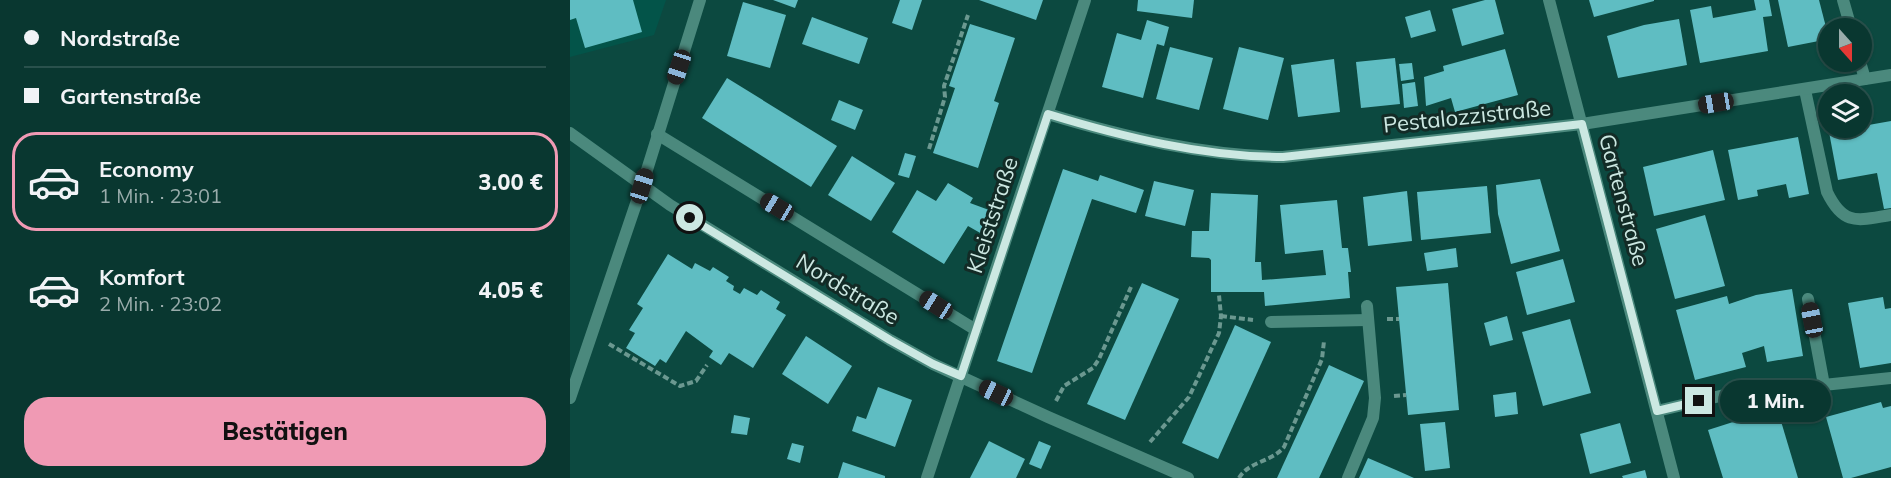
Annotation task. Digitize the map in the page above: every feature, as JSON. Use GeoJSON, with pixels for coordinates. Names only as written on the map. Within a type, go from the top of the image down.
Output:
{"type":"FeatureCollection","features":[{"type":"Feature","properties":{"kind":"street"},"geometry":{"type":"LineString","coordinates":[[570,398],[642,186],[700,0]]}},
{"type":"Feature","properties":{"kind":"street","name":"Kleiststraße"},"geometry":{"type":"LineString","coordinates":[[927,478],[1085,0]]}},
{"type":"Feature","properties":{"kind":"street","name":"Gartenstraße"},"geometry":{"type":"LineString","coordinates":[[1549,0],[1674,478]]}},
{"type":"Feature","properties":{"kind":"street"},"geometry":{"type":"LineString","coordinates":[[1843,0],[1848,18]]}},
{"type":"Feature","properties":{"kind":"street"},"geometry":{"type":"LineString","coordinates":[[1863,72],[1865,79]]}},
{"type":"Feature","properties":{"kind":"street","name":"Pestalozzistraße"},"geometry":{"type":"LineString","coordinates":[[1048,114],[1091,127],[1196,150],[1260,157],[1294,156],[1582,124],[1891,75]]}},
{"type":"Feature","properties":{"kind":"street"},"geometry":{"type":"LineString","coordinates":[[1805,90],[1827,192],[1834,206],[1842,215],[1850,219],[1891,215]]}},
{"type":"Feature","properties":{"kind":"street","name":"Nordstraße"},"geometry":{"type":"LineString","coordinates":[[570,133],[642,186],[890,340],[933,364],[1188,478]]}},
{"type":"Feature","properties":{"kind":"street","name":"Nordstraße"},"geometry":{"type":"LineString","coordinates":[[657,134],[976,330]]}},
{"type":"Feature","properties":{"kind":"street"},"geometry":{"type":"LineString","coordinates":[[1808,299],[1824,385]]}},
{"type":"Feature","properties":{"kind":"street"},"geometry":{"type":"LineString","coordinates":[[1348,478],[1373,418],[1375,398],[1367,306]]}},
{"type":"Feature","properties":{"kind":"street"},"geometry":{"type":"LineString","coordinates":[[1271,322],[1368,320]]}},
{"type":"Feature","properties":{"kind":"street"},"geometry":{"type":"LineString","coordinates":[[1657,411],[1762,386],[1785,388],[1891,378]]}},
{"type":"Feature","properties":{"kind":"path"},"geometry":{"type":"LineString","coordinates":[[929,149],[945,97],[944,86],[968,15]]}},
{"type":"Feature","properties":{"kind":"path"},"geometry":{"type":"LineString","coordinates":[[1048,417],[1064,386],[1093,368],[1099,359],[1131,287]]}},
{"type":"Feature","properties":{"kind":"path"},"geometry":{"type":"LineString","coordinates":[[1138,456],[1189,397],[1219,333],[1221,316],[1219,296]]}},
{"type":"Feature","properties":{"kind":"path"},"geometry":{"type":"LineString","coordinates":[[1221,316],[1271,322]]}},
{"type":"Feature","properties":{"kind":"path"},"geometry":{"type":"LineString","coordinates":[[1239,478],[1244,470],[1278,455],[1284,447],[1322,359],[1324,321]]}},
{"type":"Feature","properties":{"kind":"path"},"geometry":{"type":"LineString","coordinates":[[592,333],[680,386],[696,381],[707,365]]}},
{"type":"Feature","properties":{"kind":"shaded area"},"geometry":{"type":"Polygon","coordinates":[[[570,0],[666,0],[654,35],[570,57],[570,0]]]}},
{"type":"Feature","properties":{"kind":"building"},"geometry":{"type":"Polygon","coordinates":[[[570,0],[633,0],[642,32],[585,48],[576,18],[570,20],[570,0]]]}},
{"type":"Feature","properties":{"kind":"building"},"geometry":{"type":"Polygon","coordinates":[[[773,0],[798,0],[795,8],[773,0]]]}},
{"type":"Feature","properties":{"kind":"building"},"geometry":{"type":"Polygon","coordinates":[[[900,0],[922,0],[912,30],[892,23],[900,0]]]}},
{"type":"Feature","properties":{"kind":"building"},"geometry":{"type":"Polygon","coordinates":[[[979,0],[1043,0],[1036,20],[979,0]]]}},
{"type":"Feature","properties":{"kind":"building"},"geometry":{"type":"Polygon","coordinates":[[[1138,0],[1194,0],[1192,18],[1137,11],[1138,0]]]}},
{"type":"Feature","properties":{"kind":"building"},"geometry":{"type":"Polygon","coordinates":[[[1485,0],[1495,0],[1504,34],[1462,46],[1452,9],[1485,0]]]}},
{"type":"Feature","properties":{"kind":"building"},"geometry":{"type":"Polygon","coordinates":[[[1589,0],[1654,0],[1654,1],[1594,17],[1589,0]]]}},
{"type":"Feature","properties":{"kind":"building"},"geometry":{"type":"Polygon","coordinates":[[[1754,0],[1769,0],[1772,16],[1763,17],[1768,51],[1700,63],[1690,10],[1711,6],[1713,18],[1756,10],[1754,0]]]}},
{"type":"Feature","properties":{"kind":"building"},"geometry":{"type":"Polygon","coordinates":[[[1778,0],[1819,0],[1824,18],[1818,18],[1818,41],[1788,47],[1778,0]]]}},
{"type":"Feature","properties":{"kind":"building"},"geometry":{"type":"Polygon","coordinates":[[[743,2],[786,15],[770,68],[727,56],[743,2]]]}},
{"type":"Feature","properties":{"kind":"building"},"geometry":{"type":"Polygon","coordinates":[[[1430,10],[1436,31],[1411,38],[1405,17],[1430,10]]]}},
{"type":"Feature","properties":{"kind":"building"},"geometry":{"type":"Polygon","coordinates":[[[812,17],[868,38],[859,64],[802,44],[812,17]]]}},
{"type":"Feature","properties":{"kind":"building"},"geometry":{"type":"Polygon","coordinates":[[[1679,19],[1687,65],[1618,78],[1607,36],[1644,25],[1679,19]]]}},
{"type":"Feature","properties":{"kind":"building"},"geometry":{"type":"Polygon","coordinates":[[[1147,20],[1169,27],[1164,46],[1157,44],[1143,98],[1102,87],[1117,33],[1141,40],[1147,20]]]}},
{"type":"Feature","properties":{"kind":"building"},"geometry":{"type":"Polygon","coordinates":[[[970,24],[1015,38],[994,101],[999,103],[978,168],[933,153],[955,88],[949,86],[970,24]]]}},
{"type":"Feature","properties":{"kind":"building"},"geometry":{"type":"Polygon","coordinates":[[[1170,47],[1213,58],[1199,110],[1156,99],[1170,47]]]}},
{"type":"Feature","properties":{"kind":"building"},"geometry":{"type":"Polygon","coordinates":[[[1239,47],[1284,58],[1268,120],[1223,109],[1239,47]]]}},
{"type":"Feature","properties":{"kind":"building"},"geometry":{"type":"Polygon","coordinates":[[[1505,49],[1518,95],[1455,112],[1451,98],[1426,106],[1424,77],[1444,71],[1443,66],[1505,49]]]}},
{"type":"Feature","properties":{"kind":"building"},"geometry":{"type":"Polygon","coordinates":[[[1395,58],[1400,104],[1361,108],[1356,62],[1395,58]]]}},
{"type":"Feature","properties":{"kind":"building"},"geometry":{"type":"Polygon","coordinates":[[[1334,59],[1340,112],[1298,117],[1291,65],[1334,59]]]}},
{"type":"Feature","properties":{"kind":"building"},"geometry":{"type":"Polygon","coordinates":[[[1412,63],[1414,79],[1401,81],[1399,64],[1412,63]]]}},
{"type":"Feature","properties":{"kind":"building"},"geometry":{"type":"Polygon","coordinates":[[[727,78],[837,146],[811,187],[702,118],[727,78]]]}},
{"type":"Feature","properties":{"kind":"building"},"geometry":{"type":"Polygon","coordinates":[[[1415,82],[1418,106],[1404,108],[1402,84],[1415,82]]]}},
{"type":"Feature","properties":{"kind":"building"},"geometry":{"type":"Polygon","coordinates":[[[839,100],[863,110],[855,130],[831,120],[839,100]]]}},
{"type":"Feature","properties":{"kind":"building"},"geometry":{"type":"Polygon","coordinates":[[[1891,121],[1891,208],[1884,209],[1877,173],[1838,180],[1830,138],[1872,138],[1872,124],[1891,121]]]}},
{"type":"Feature","properties":{"kind":"building"},"geometry":{"type":"Polygon","coordinates":[[[1798,137],[1809,194],[1789,198],[1786,184],[1757,190],[1758,196],[1738,200],[1728,150],[1798,137]]]}},
{"type":"Feature","properties":{"kind":"building"},"geometry":{"type":"Polygon","coordinates":[[[1713,150],[1725,200],[1654,216],[1643,167],[1713,150]]]}},
{"type":"Feature","properties":{"kind":"building"},"geometry":{"type":"Polygon","coordinates":[[[905,153],[916,156],[909,178],[898,175],[905,153]]]}},
{"type":"Feature","properties":{"kind":"building"},"geometry":{"type":"Polygon","coordinates":[[[852,156],[895,183],[871,221],[828,195],[852,156]]]}},
{"type":"Feature","properties":{"kind":"building"},"geometry":{"type":"Polygon","coordinates":[[[1063,169],[1098,181],[1100,175],[1144,190],[1136,213],[1092,199],[1032,373],[997,361],[1063,169]]]}},
{"type":"Feature","properties":{"kind":"building"},"geometry":{"type":"Polygon","coordinates":[[[1540,179],[1560,251],[1511,264],[1498,214],[1496,185],[1540,179]]]}},
{"type":"Feature","properties":{"kind":"building"},"geometry":{"type":"Polygon","coordinates":[[[1154,181],[1194,190],[1185,226],[1145,216],[1154,181]]]}},
{"type":"Feature","properties":{"kind":"building"},"geometry":{"type":"Polygon","coordinates":[[[948,183],[973,198],[970,203],[989,210],[982,234],[968,226],[944,264],[892,232],[917,190],[936,201],[948,183]]]}},
{"type":"Feature","properties":{"kind":"building"},"geometry":{"type":"Polygon","coordinates":[[[1487,186],[1491,233],[1421,240],[1417,192],[1487,186]]]}},
{"type":"Feature","properties":{"kind":"building"},"geometry":{"type":"Polygon","coordinates":[[[1407,191],[1412,241],[1368,246],[1363,197],[1407,191]]]}},
{"type":"Feature","properties":{"kind":"building"},"geometry":{"type":"Polygon","coordinates":[[[1211,193],[1258,195],[1255,262],[1261,262],[1262,280],[1326,275],[1323,250],[1285,254],[1280,205],[1337,200],[1342,248],[1348,248],[1351,272],[1348,272],[1350,298],[1265,306],[1264,292],[1211,292],[1211,260],[1191,257],[1192,231],[1209,231],[1211,193]]]}},
{"type":"Feature","properties":{"kind":"building"},"geometry":{"type":"Polygon","coordinates":[[[1705,215],[1725,286],[1675,299],[1656,229],[1705,215]]]}},
{"type":"Feature","properties":{"kind":"building"},"geometry":{"type":"Polygon","coordinates":[[[1456,248],[1458,267],[1427,271],[1424,253],[1456,248]]]}},
{"type":"Feature","properties":{"kind":"building"},"geometry":{"type":"Polygon","coordinates":[[[668,254],[692,269],[695,263],[710,271],[713,267],[729,277],[726,281],[734,286],[733,290],[740,294],[744,288],[757,295],[761,290],[780,302],[776,309],[786,315],[753,368],[729,353],[721,365],[709,357],[713,351],[686,331],[666,363],[660,359],[655,366],[626,348],[635,333],[629,330],[643,308],[637,304],[668,254]]]}},
{"type":"Feature","properties":{"kind":"building"},"geometry":{"type":"Polygon","coordinates":[[[1563,259],[1575,302],[1527,315],[1516,272],[1563,259]]]}},
{"type":"Feature","properties":{"kind":"building"},"geometry":{"type":"Polygon","coordinates":[[[1142,283],[1179,299],[1125,420],[1087,404],[1142,283]]]}},
{"type":"Feature","properties":{"kind":"building"},"geometry":{"type":"Polygon","coordinates":[[[1448,283],[1459,410],[1408,415],[1396,287],[1448,283]]]}},
{"type":"Feature","properties":{"kind":"building"},"geometry":{"type":"Polygon","coordinates":[[[1792,289],[1803,356],[1767,362],[1764,346],[1742,353],[1746,367],[1695,380],[1676,310],[1727,296],[1729,304],[1756,295],[1792,289]]]}},
{"type":"Feature","properties":{"kind":"building"},"geometry":{"type":"Polygon","coordinates":[[[1883,297],[1885,309],[1891,308],[1891,363],[1860,368],[1848,303],[1883,297]]]}},
{"type":"Feature","properties":{"kind":"building"},"geometry":{"type":"Polygon","coordinates":[[[1507,316],[1513,340],[1490,346],[1484,323],[1507,316]]]}},
{"type":"Feature","properties":{"kind":"building"},"geometry":{"type":"Polygon","coordinates":[[[1570,319],[1591,393],[1543,406],[1522,332],[1570,319]]]}},
{"type":"Feature","properties":{"kind":"building"},"geometry":{"type":"Polygon","coordinates":[[[1235,325],[1271,342],[1218,459],[1182,443],[1235,325]]]}},
{"type":"Feature","properties":{"kind":"building"},"geometry":{"type":"Polygon","coordinates":[[[806,336],[852,366],[828,404],[782,374],[806,336]]]}},
{"type":"Feature","properties":{"kind":"building"},"geometry":{"type":"Polygon","coordinates":[[[1329,365],[1364,381],[1319,478],[1277,478],[1329,365]]]}},
{"type":"Feature","properties":{"kind":"building"},"geometry":{"type":"Polygon","coordinates":[[[878,387],[912,400],[895,447],[852,431],[857,416],[866,419],[878,387]]]}},
{"type":"Feature","properties":{"kind":"building"},"geometry":{"type":"Polygon","coordinates":[[[1516,392],[1518,414],[1495,417],[1493,395],[1516,392]]]}},
{"type":"Feature","properties":{"kind":"building"},"geometry":{"type":"Polygon","coordinates":[[[1881,402],[1883,408],[1891,406],[1891,467],[1843,478],[1826,417],[1881,402]]]}},
{"type":"Feature","properties":{"kind":"building"},"geometry":{"type":"Polygon","coordinates":[[[1777,408],[1798,478],[1723,478],[1708,430],[1777,408]]]}},
{"type":"Feature","properties":{"kind":"building"},"geometry":{"type":"Polygon","coordinates":[[[734,415],[750,418],[747,435],[731,433],[734,415]]]}},
{"type":"Feature","properties":{"kind":"building"},"geometry":{"type":"Polygon","coordinates":[[[1445,422],[1450,468],[1425,471],[1420,424],[1445,422]]]}},
{"type":"Feature","properties":{"kind":"building"},"geometry":{"type":"Polygon","coordinates":[[[1620,423],[1631,463],[1590,474],[1580,434],[1620,423]]]}},
{"type":"Feature","properties":{"kind":"building"},"geometry":{"type":"Polygon","coordinates":[[[989,441],[1025,459],[1016,478],[970,478],[989,441]]]}},
{"type":"Feature","properties":{"kind":"building"},"geometry":{"type":"Polygon","coordinates":[[[1039,441],[1051,446],[1041,469],[1029,464],[1039,441]]]}},
{"type":"Feature","properties":{"kind":"building"},"geometry":{"type":"Polygon","coordinates":[[[792,443],[804,446],[800,463],[787,459],[792,443]]]}},
{"type":"Feature","properties":{"kind":"building"},"geometry":{"type":"Polygon","coordinates":[[[1368,458],[1396,470],[1414,478],[1359,478],[1368,458]]]}},
{"type":"Feature","properties":{"kind":"building"},"geometry":{"type":"Polygon","coordinates":[[[843,462],[885,476],[885,478],[838,478],[843,462]]]}},
{"type":"Feature","properties":{"kind":"building"},"geometry":{"type":"Polygon","coordinates":[[[1645,470],[1647,478],[1623,478],[1622,476],[1645,470]]]}},
{"type":"Feature","properties":{"kind":"route"},"geometry":{"type":"LineString","coordinates":[[690,218],[890,340],[933,364],[961,376],[1048,114],[1091,127],[1196,150],[1260,157],[1283,157],[1582,124],[1657,411],[1699,401]]}}]}
